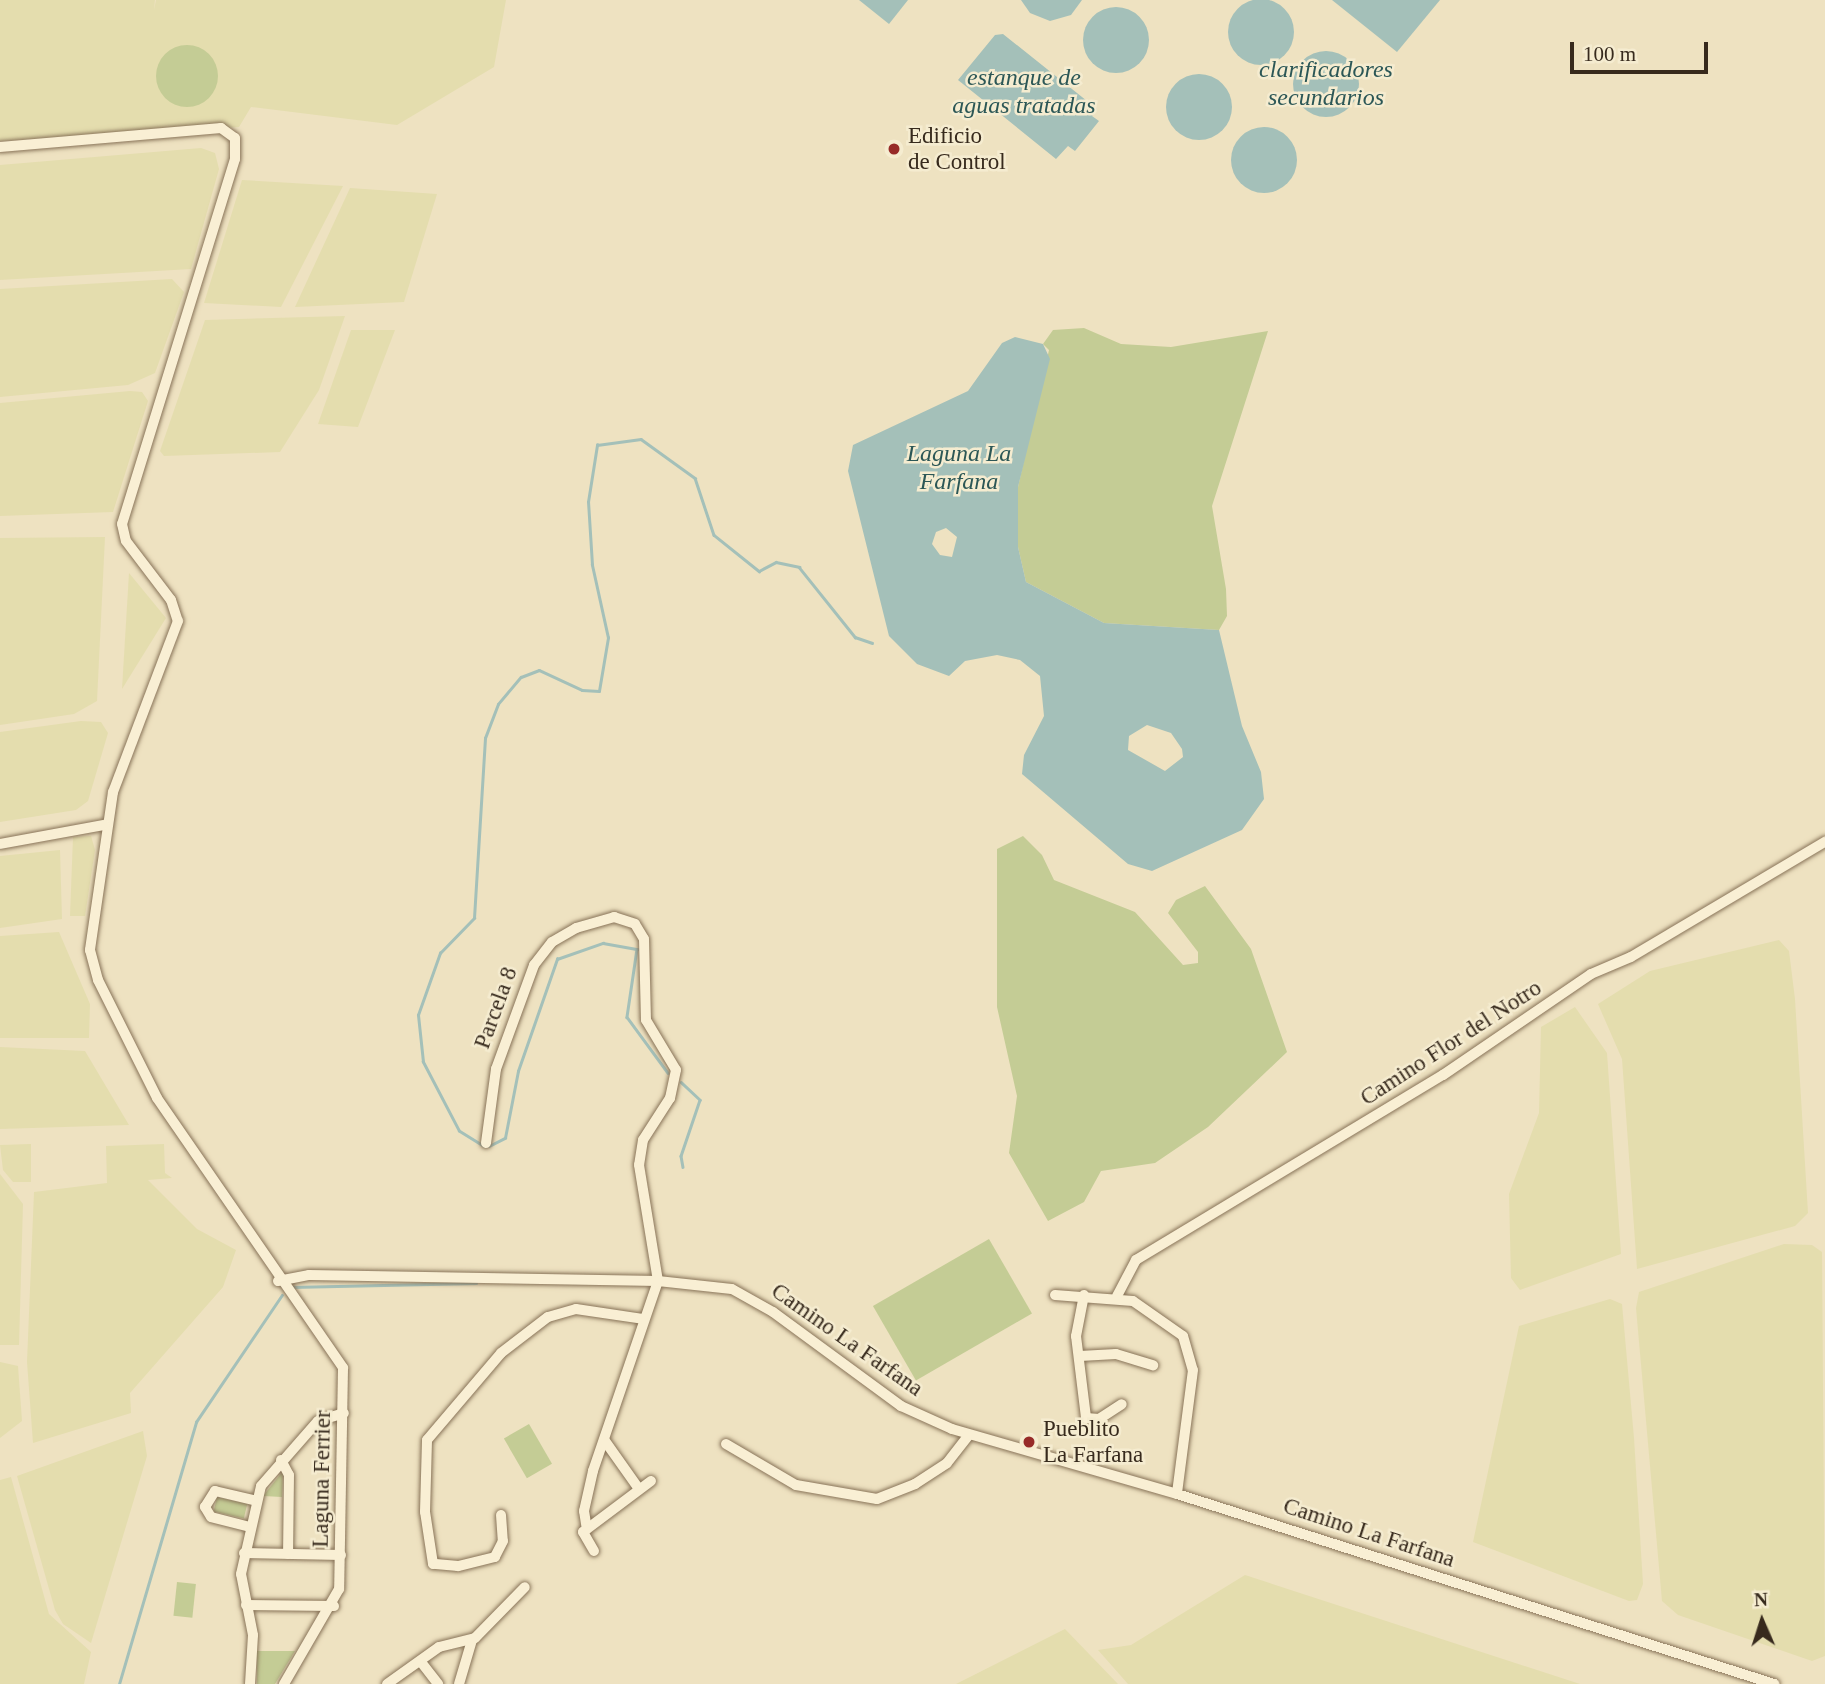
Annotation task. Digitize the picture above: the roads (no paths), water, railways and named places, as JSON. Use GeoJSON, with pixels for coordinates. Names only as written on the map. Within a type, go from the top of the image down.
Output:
{"type":"FeatureCollection","features":[{"type":"Feature","properties":{"kind":"street","name":"Laguna Ferrier"},"geometry":{"type":"LineString","coordinates":[[0,147],[222,128],[236,143],[122,524],[126,541],[171,600],[178,621],[134,728],[104,825],[90,926],[97,980],[157,1098],[278,1281],[342,1364],[344,1413],[341,1555],[334,1606],[284,1684]]}},
{"type":"Feature","properties":{"kind":"street"},"geometry":{"type":"LineString","coordinates":[[0,844],[104,825]]}},
{"type":"Feature","properties":{"kind":"street","name":"Camino Flor del Notro"},"geometry":{"type":"LineString","coordinates":[[1117,1296],[1136,1260],[1431,1083],[1591,974],[1643,950],[1825,842]]}},
{"type":"Feature","properties":{"kind":"street","name":"Parcela 8"},"geometry":{"type":"LineString","coordinates":[[486,1143],[496,1069],[534,965],[552,942],[576,928],[614,917],[635,924],[645,939],[646,1020],[676,1070],[670,1098],[643,1140],[639,1165],[658,1280]]}},
{"type":"Feature","properties":{"kind":"street","name":"Camino La Farfana"},"geometry":{"type":"LineString","coordinates":[[278,1281],[309,1275],[658,1280],[744,1293],[893,1401],[969,1435],[1177,1494],[1774,1684]]}},
{"type":"Feature","properties":{"kind":"street"},"geometry":{"type":"LineString","coordinates":[[587,1529],[584,1511],[658,1280]]}},
{"type":"Feature","properties":{"kind":"street"},"geometry":{"type":"LineString","coordinates":[[1055,1295],[1117,1296],[1152,1312],[1190,1349],[1191,1401],[1177,1494]]}},
{"type":"Feature","properties":{"kind":"street"},"geometry":{"type":"LineString","coordinates":[[1084,1295],[1076,1336],[1080,1356],[1077,1379],[1086,1418],[1099,1419],[1122,1404]]}},
{"type":"Feature","properties":{"kind":"street"},"geometry":{"type":"LineString","coordinates":[[501,1515],[503,1541],[495,1557],[458,1566],[433,1564],[424,1447],[501,1353],[548,1317],[576,1309],[644,1319]]}},
{"type":"Feature","properties":{"kind":"street"},"geometry":{"type":"LineString","coordinates":[[1080,1356],[1116,1354],[1153,1365]]}},
{"type":"Feature","properties":{"kind":"street"},"geometry":{"type":"LineString","coordinates":[[250,1684],[253,1634],[246,1605],[244,1553],[257,1501],[281,1460],[321,1419],[344,1413]]}},
{"type":"Feature","properties":{"kind":"street"},"geometry":{"type":"LineString","coordinates":[[726,1444],[796,1485],[877,1499],[936,1470],[969,1435]]}},
{"type":"Feature","properties":{"kind":"street"},"geometry":{"type":"LineString","coordinates":[[605,1441],[639,1489]]}},
{"type":"Feature","properties":{"kind":"street"},"geometry":{"type":"LineString","coordinates":[[281,1460],[289,1475],[288,1554]]}},
{"type":"Feature","properties":{"kind":"street"},"geometry":{"type":"LineString","coordinates":[[594,1550],[583,1536],[587,1529],[650,1481]]}},
{"type":"Feature","properties":{"kind":"street"},"geometry":{"type":"LineString","coordinates":[[250,1527],[211,1517],[205,1507],[215,1491],[257,1501]]}},
{"type":"Feature","properties":{"kind":"street"},"geometry":{"type":"LineString","coordinates":[[244,1553],[341,1555]]}},
{"type":"Feature","properties":{"kind":"street"},"geometry":{"type":"LineString","coordinates":[[459,1684],[472,1640],[525,1587]]}},
{"type":"Feature","properties":{"kind":"street"},"geometry":{"type":"LineString","coordinates":[[246,1605],[334,1606]]}},
{"type":"Feature","properties":{"kind":"street"},"geometry":{"type":"LineString","coordinates":[[387,1684],[439,1647],[472,1640]]}},
{"type":"Feature","properties":{"kind":"street"},"geometry":{"type":"LineString","coordinates":[[421,1662],[438,1684]]}},
{"type":"Feature","properties":{"kind":"water","name":"clarificadores secundarios"},"geometry":{"type":"Polygon","coordinates":[[[1255,-1],[1267,-1],[1279,4],[1289,14],[1294,32],[1292,45],[1279,60],[1267,65],[1255,65],[1243,60],[1233,50],[1228,38],[1228,26],[1233,14],[1243,4],[1255,-1]]]}},
{"type":"Feature","properties":{"kind":"water"},"geometry":{"type":"Polygon","coordinates":[[[859,0],[908,0],[889,24],[859,0]]]}},
{"type":"Feature","properties":{"kind":"water"},"geometry":{"type":"Polygon","coordinates":[[[1021,0],[1082,0],[1071,15],[1050,21],[1030,13],[1021,0]]]}},
{"type":"Feature","properties":{"kind":"water"},"geometry":{"type":"Polygon","coordinates":[[[1332,0],[1440,0],[1397,52],[1332,0]]]}},
{"type":"Feature","properties":{"kind":"water"},"geometry":{"type":"Polygon","coordinates":[[[1122,7],[1140,16],[1147,27],[1147,53],[1140,64],[1129,71],[1110,73],[1092,64],[1085,53],[1083,34],[1092,16],[1103,9],[1122,7]]]}},
{"type":"Feature","properties":{"kind":"water","name":"estanque de aguas tratadas"},"geometry":{"type":"Polygon","coordinates":[[[1003,34],[1097,109],[1092,116],[1099,121],[1075,151],[1068,146],[1056,159],[958,80],[995,35],[1003,34]]]}},
{"type":"Feature","properties":{"kind":"water","name":"clarificadores secundarios"},"geometry":{"type":"Polygon","coordinates":[[[1332,51],[1350,60],[1357,71],[1357,97],[1350,108],[1339,115],[1320,117],[1302,108],[1295,97],[1293,78],[1302,60],[1313,53],[1332,51]]]}},
{"type":"Feature","properties":{"kind":"water","name":"clarificadores secundarios"},"geometry":{"type":"Polygon","coordinates":[[[1205,74],[1223,83],[1230,94],[1230,120],[1223,131],[1212,138],[1193,140],[1175,131],[1168,120],[1166,101],[1175,83],[1186,76],[1205,74]]]}},
{"type":"Feature","properties":{"kind":"water","name":"clarificadores secundarios"},"geometry":{"type":"Polygon","coordinates":[[[1270,127],[1288,136],[1295,147],[1295,173],[1288,184],[1277,191],[1258,193],[1240,184],[1233,173],[1231,154],[1240,136],[1251,129],[1270,127]]]}},
{"type":"Feature","properties":{"kind":"water","name":"Laguna La Farfana"},"geometry":{"type":"Polygon","coordinates":[[[1015,337],[1043,344],[1050,359],[1018,487],[1018,547],[1026,582],[1104,623],[1219,630],[1242,726],[1261,772],[1264,799],[1242,830],[1152,871],[1128,864],[1022,774],[1024,755],[1044,716],[1040,676],[1020,660],[997,655],[965,661],[949,676],[917,664],[889,636],[848,471],[853,445],[968,391],[1002,343],[1015,337]],[[946,528],[936,532],[932,544],[940,555],[952,557],[957,537],[946,528]],[[1147,725],[1129,736],[1128,750],[1165,771],[1183,757],[1182,749],[1171,733],[1147,725]]]}},
{"type":"Feature","properties":{"kind":"waterway"},"geometry":{"type":"LineString","coordinates":[[483,1146],[459,1131],[423,1062],[418,1015],[440,953],[474,918],[485,738],[498,704],[521,677],[539,670],[582,690],[599,691],[608,638],[592,565],[588,502],[597,445],[641,439],[695,478],[714,535],[759,571],[776,562],[799,567],[855,637],[872,643]]}},
{"type":"Feature","properties":{"kind":"waterway"},"geometry":{"type":"LineString","coordinates":[[489,1146],[505,1138],[518,1071],[557,959],[603,943],[637,949],[627,1017],[668,1073]]}},
{"type":"Feature","properties":{"kind":"waterway"},"geometry":{"type":"LineString","coordinates":[[681,1082],[700,1100],[681,1156],[683,1167]]}},
{"type":"Feature","properties":{"kind":"waterway"},"geometry":{"type":"LineString","coordinates":[[291,1287],[476,1283]]}},
{"type":"Feature","properties":{"kind":"waterway"},"geometry":{"type":"LineString","coordinates":[[119,1684],[196,1422],[282,1295]]}},
{"type":"Feature","properties":{"kind":"place","name":"Edificio de Control"},"geometry":{"type":"Point","coordinates":[894,149]}},
{"type":"Feature","properties":{"kind":"place","name":"Pueblito La Farfana"},"geometry":{"type":"Point","coordinates":[1029,1442]}}]}
